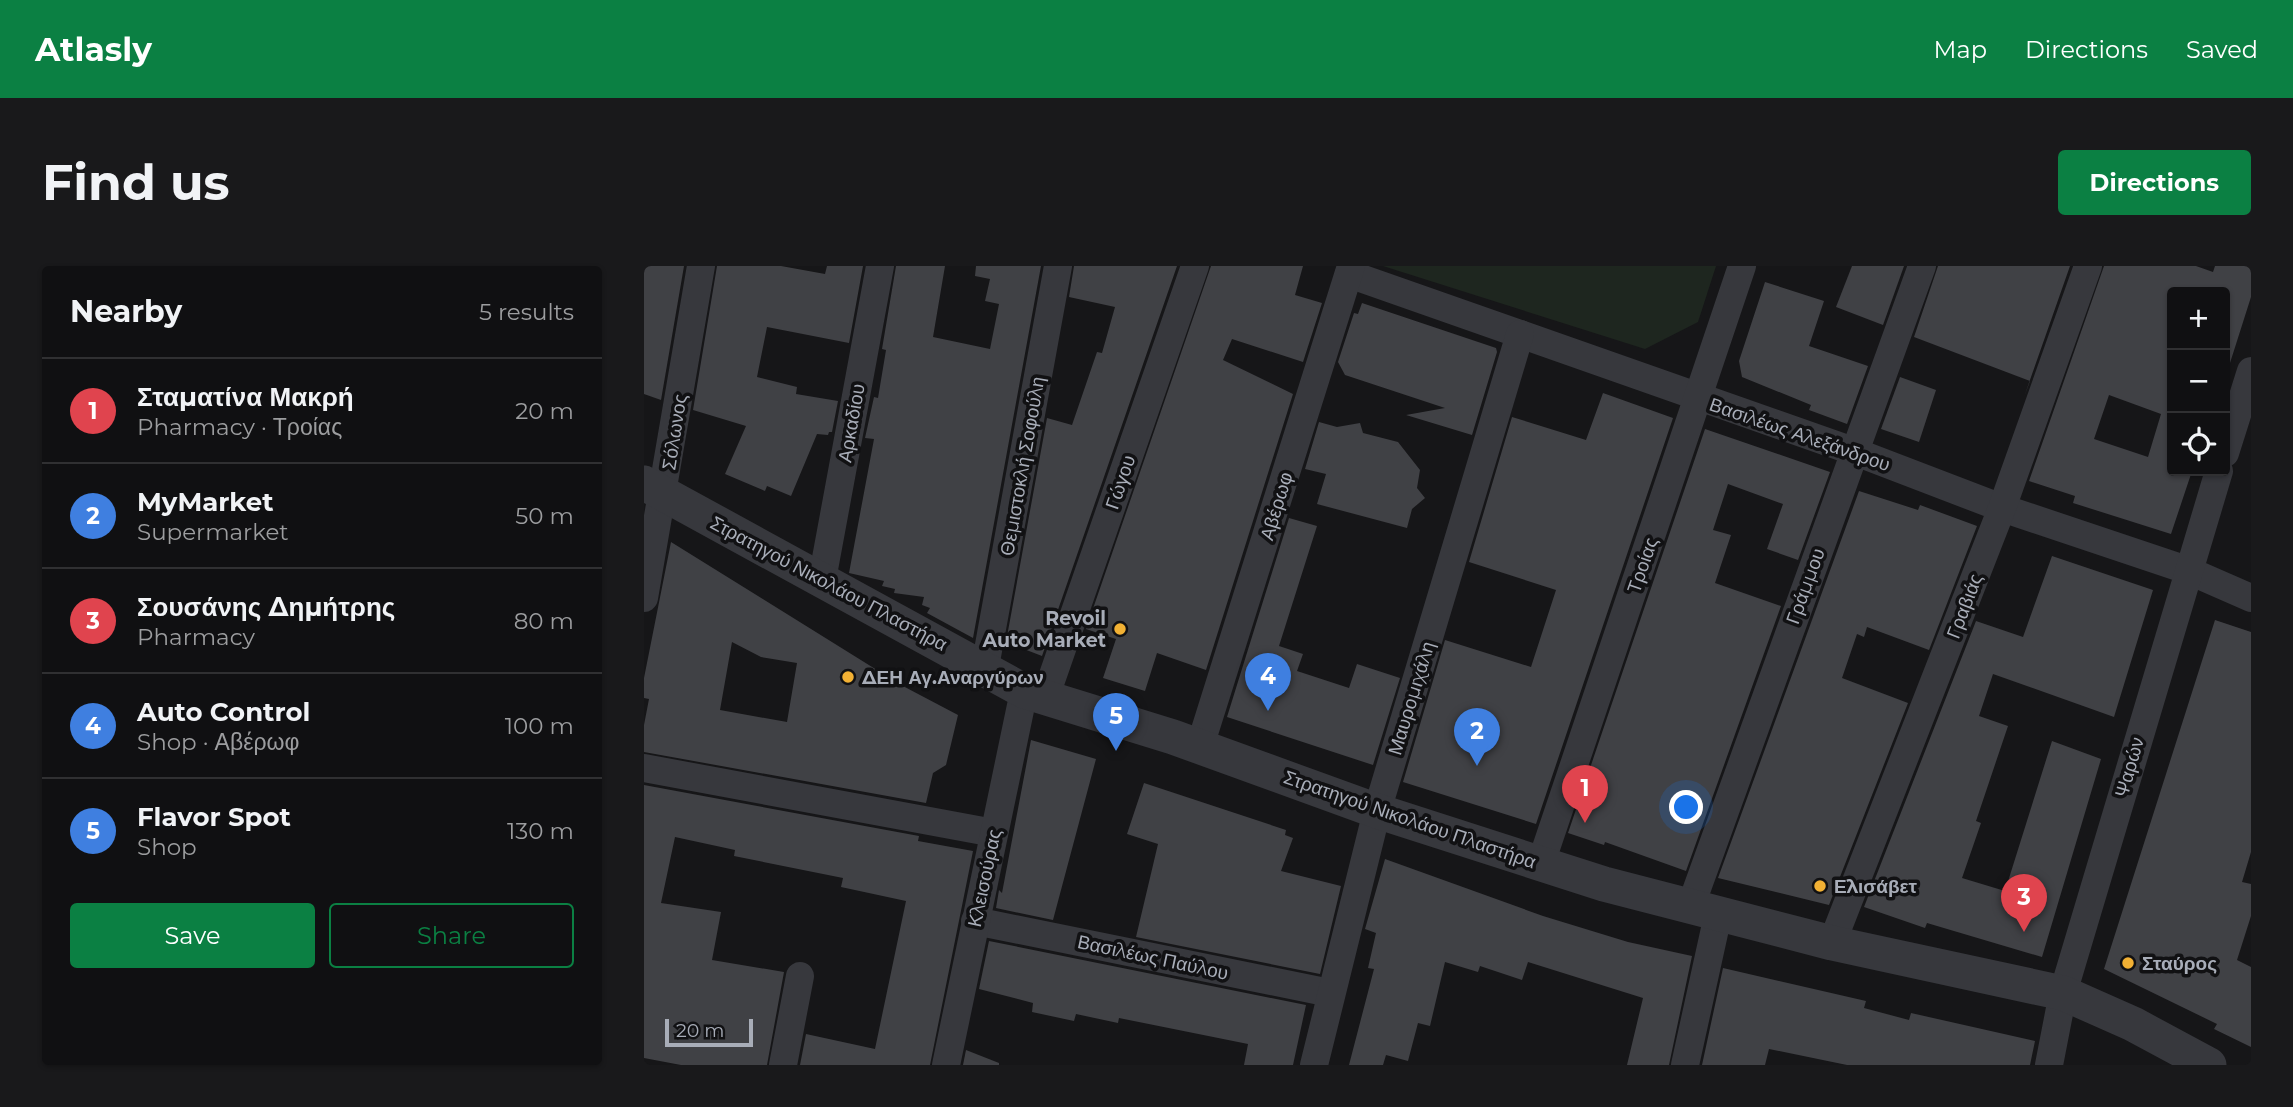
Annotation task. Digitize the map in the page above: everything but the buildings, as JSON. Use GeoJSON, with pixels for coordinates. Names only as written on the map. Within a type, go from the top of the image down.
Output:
{"type":"FeatureCollection","features":[{"type":"Feature","properties":{"kind":"street","name":"Σόλωνος"},"geometry":{"type":"LineString","coordinates":[[644,598],[654,489],[701,266]]}},
{"type":"Feature","properties":{"kind":"street","name":"Αρκαδίου"},"geometry":{"type":"LineString","coordinates":[[822,580],[880,266]]}},
{"type":"Feature","properties":{"kind":"street","name":"Θεμιστοκλή Σοφούλη"},"geometry":{"type":"LineString","coordinates":[[985,667],[1058,266]]}},
{"type":"Feature","properties":{"kind":"street","name":"Γώγου"},"geometry":{"type":"LineString","coordinates":[[1034,694],[1195,266]]}},
{"type":"Feature","properties":{"kind":"street","name":"Τροίας"},"geometry":{"type":"LineString","coordinates":[[1541,863],[1742,266]]}},
{"type":"Feature","properties":{"kind":"street","name":"Γράμμου"},"geometry":{"type":"LineString","coordinates":[[1685,1065],[1704,912],[1853,452],[1922,266]]}},
{"type":"Feature","properties":{"kind":"street","name":"Γραβιάς"},"geometry":{"type":"LineString","coordinates":[[1832,943],[2002,508],[2088,266]]}},
{"type":"Feature","properties":{"kind":"street","name":"Βασιλέως Αλεξάνδρου"},"geometry":{"type":"LineString","coordinates":[[1350,270],[2002,508],[2187,570],[2251,597]]}},
{"type":"Feature","properties":{"kind":"street","name":"Αβέρωφ"},"geometry":{"type":"LineString","coordinates":[[1200,746],[1350,270]]}},
{"type":"Feature","properties":{"kind":"street","name":"Μαυρομιχάλη"},"geometry":{"type":"LineString","coordinates":[[1314,1065],[1377,811],[1520,334]]}},
{"type":"Feature","properties":{"kind":"street"},"geometry":{"type":"LineString","coordinates":[[2230,437],[2251,371]]}},
{"type":"Feature","properties":{"kind":"street","name":"Ψαρών"},"geometry":{"type":"LineString","coordinates":[[2049,1065],[2063,993],[2187,570],[2217,476]]}},
{"type":"Feature","properties":{"kind":"street","name":"Στρατηγού Νικολάου Πλαστήρα"},"geometry":{"type":"LineString","coordinates":[[654,489],[1034,694],[1200,746],[1377,811],[1704,912],[2063,993],[2133,1024],[2209,1065]]}},
{"type":"Feature","properties":{"kind":"street","name":"Κλεισούρας"},"geometry":{"type":"LineString","coordinates":[[946,1065],[993,833],[1034,694]]}},
{"type":"Feature","properties":{"kind":"street"},"geometry":{"type":"LineString","coordinates":[[644,768],[993,833]]}},
{"type":"Feature","properties":{"kind":"street","name":"Βασιλέως Παύλου"},"geometry":{"type":"LineString","coordinates":[[975,921],[1330,993]]}},
{"type":"Feature","properties":{"kind":"street"},"geometry":{"type":"LineString","coordinates":[[783,1065],[800,976]]}},
{"type":"Feature","properties":{"kind":"shaded area"},"geometry":{"type":"Polygon","coordinates":[[[1383,266],[1716,266],[1698,322],[1645,349],[1383,266]]]}},
{"type":"Feature","properties":{"kind":"place","name":"Revoil Auto Market"},"geometry":{"type":"Point","coordinates":[1120,629]}},
{"type":"Feature","properties":{"kind":"place","name":"ΔΕΗ Αγ.Αναργύρων"},"geometry":{"type":"Point","coordinates":[848,677]}},
{"type":"Feature","properties":{"kind":"place","name":"Auto Control"},"geometry":{"type":"Point","coordinates":[1268,711]}},
{"type":"Feature","properties":{"kind":"place","name":"Flavor Spot"},"geometry":{"type":"Point","coordinates":[1116,751]}},
{"type":"Feature","properties":{"kind":"place","name":"MyMarket"},"geometry":{"type":"Point","coordinates":[1477,766]}},
{"type":"Feature","properties":{"kind":"place","name":"Σταματίνα Μακρή"},"geometry":{"type":"Point","coordinates":[1585,823]}},
{"type":"Feature","properties":{"kind":"place","name":"Ελισάβετ"},"geometry":{"type":"Point","coordinates":[1820,886]}},
{"type":"Feature","properties":{"kind":"place","name":"Σουσάνης Δημήτρης"},"geometry":{"type":"Point","coordinates":[2024,932]}},
{"type":"Feature","properties":{"kind":"place","name":"Σταύρος"},"geometry":{"type":"Point","coordinates":[2128,963]}}]}
